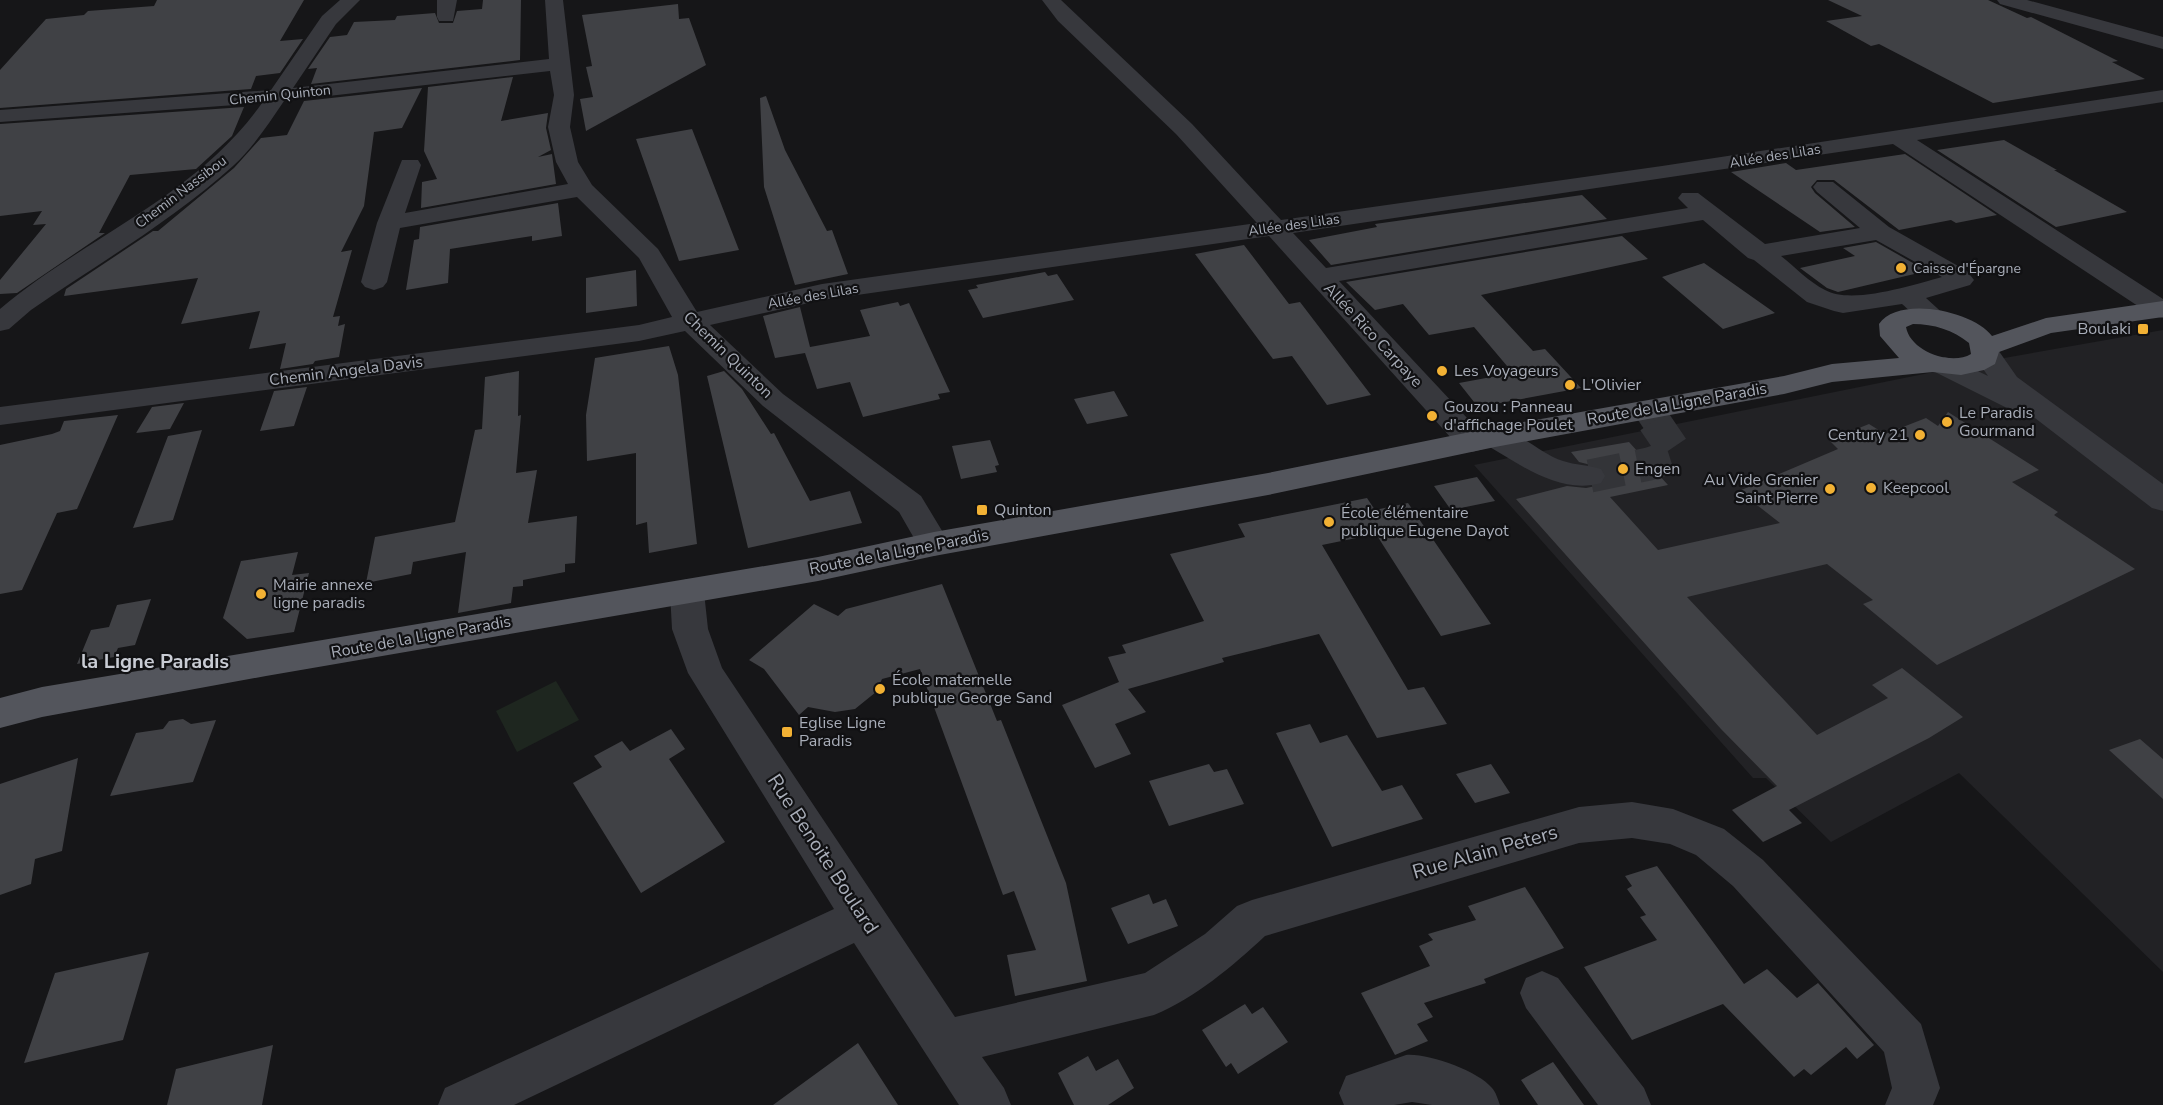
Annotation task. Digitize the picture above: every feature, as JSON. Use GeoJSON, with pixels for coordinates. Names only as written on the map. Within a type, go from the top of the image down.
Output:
{"type":"FeatureCollection","features":[{"type":"Feature","properties":{"kind":"main road"},"geometry":{"type":"LineString","coordinates":[[1939,364],[1913,355],[1893,338],[1892,324],[1901,318],[1916,315],[1944,320],[1999,321],[2046,326],[2162,310]]}},
{"type":"Feature","properties":{"kind":"main road"},"geometry":{"type":"LineString","coordinates":[[1944,320],[1978,337],[1986,350],[2046,326]]}},
{"type":"Feature","properties":{"kind":"main road","name":"Route de la Ligne Paradis"},"geometry":{"type":"LineString","coordinates":[[1832,373],[1893,338]]}},
{"type":"Feature","properties":{"kind":"main road","name":"Route de la Ligne Paradis"},"geometry":{"type":"LineString","coordinates":[[0,713],[42,702],[266,662],[818,569],[934,544],[1268,484],[1483,440],[1784,385],[1832,373],[1939,364],[1974,365],[1981,362],[1986,350]]}},
{"type":"Feature","properties":{"kind":"street","name":"Chemin Nassibou"},"geometry":{"type":"LineString","coordinates":[[0,323],[22,304],[208,175],[240,146],[260,121],[274,96],[328,20],[351,0]]}},
{"type":"Feature","properties":{"kind":"street","name":"Chemin Quinton"},"geometry":{"type":"LineString","coordinates":[[555,0],[559,64],[564,95],[559,128],[567,162],[582,189],[649,254],[681,311],[773,400],[910,504],[934,544]]}},
{"type":"Feature","properties":{"kind":"street","name":"Allée Rico Carpaye"},"geometry":{"type":"LineString","coordinates":[[1051,0],[1065,17],[1184,129],[1318,277],[1483,440],[1554,470],[1590,476]]}},
{"type":"Feature","properties":{"kind":"street"},"geometry":{"type":"LineString","coordinates":[[2006,0],[2163,42]]}},
{"type":"Feature","properties":{"kind":"street","name":"Chemin Quinton"},"geometry":{"type":"LineString","coordinates":[[0,116],[274,96],[559,64]]}},
{"type":"Feature","properties":{"kind":"street","name":"Allée des Lilas"},"geometry":{"type":"LineString","coordinates":[[692,321],[822,292],[1662,173],[2163,96]]}},
{"type":"Feature","properties":{"kind":"street"},"geometry":{"type":"LineString","coordinates":[[1897,137],[2162,310]]}},
{"type":"Feature","properties":{"kind":"street"},"geometry":{"type":"LineString","coordinates":[[374,282],[389,223],[410,165]]}},
{"type":"Feature","properties":{"kind":"street"},"geometry":{"type":"LineString","coordinates":[[1662,173],[1757,253],[1816,296],[1843,305],[1907,295],[1960,280],[1958,276],[1880,232],[1825,187]]}},
{"type":"Feature","properties":{"kind":"street"},"geometry":{"type":"LineString","coordinates":[[389,223],[582,189]]}},
{"type":"Feature","properties":{"kind":"street"},"geometry":{"type":"LineString","coordinates":[[1429,206],[1473,251]]}},
{"type":"Feature","properties":{"kind":"street"},"geometry":{"type":"LineString","coordinates":[[1318,277],[1707,212]]}},
{"type":"Feature","properties":{"kind":"street"},"geometry":{"type":"LineString","coordinates":[[1757,253],[1880,232]]}},
{"type":"Feature","properties":{"kind":"street"},"geometry":{"type":"LineString","coordinates":[[1907,295],[1944,320]]}},
{"type":"Feature","properties":{"kind":"street","name":"Chemin Angela Davis"},"geometry":{"type":"LineString","coordinates":[[0,416],[586,340],[692,321]]}},
{"type":"Feature","properties":{"kind":"street"},"geometry":{"type":"LineString","coordinates":[[1986,350],[2007,383],[2062,427],[2163,500]]}},
{"type":"Feature","properties":{"kind":"street"},"geometry":{"type":"LineString","coordinates":[[1939,364],[2062,427]]}},
{"type":"Feature","properties":{"kind":"street","name":"Rue Benoite Boulard"},"geometry":{"type":"LineString","coordinates":[[687,592],[690,628],[706,673],[987,1105]]}},
{"type":"Feature","properties":{"kind":"street","name":"Rue Alain Peters"},"geometry":{"type":"LineString","coordinates":[[947,1042],[1155,993],[1220,949],[1252,920],[1579,825],[1632,820],[1673,827],[1710,842],[1748,873],[1905,1040],[1916,1088],[1910,1105]]}},
{"type":"Feature","properties":{"kind":"street"},"geometry":{"type":"LineString","coordinates":[[462,1105],[863,917]]}},
{"type":"Feature","properties":{"kind":"street"},"geometry":{"type":"LineString","coordinates":[[1542,993],[1627,1105]]}},
{"type":"Feature","properties":{"kind":"street"},"geometry":{"type":"LineString","coordinates":[[1363,1093],[1411,1078],[1433,1082],[1457,1092],[1476,1105]]}},
{"type":"Feature","properties":{"kind":"shaded area"},"geometry":{"type":"Polygon","coordinates":[[[2163,330],[2163,972],[1959,773],[1831,842],[1766,778],[1753,778],[1474,465],[1993,360],[2163,330]]]}},
{"type":"Feature","properties":{"kind":"shaded area"},"geometry":{"type":"Polygon","coordinates":[[[556,681],[579,720],[517,752],[496,711],[556,681]]]}},
{"type":"Feature","properties":{"kind":"building"},"geometry":{"type":"Polygon","coordinates":[[[157,0],[304,0],[280,41],[303,39],[280,73],[256,76],[251,89],[0,108],[0,70],[46,19],[84,15],[88,11],[154,6],[157,0]]]}},
{"type":"Feature","properties":{"kind":"building"},"geometry":{"type":"Polygon","coordinates":[[[483,0],[521,0],[520,60],[311,84],[317,68],[308,69],[330,37],[347,35],[354,22],[395,20],[397,16],[435,13],[439,23],[453,23],[457,11],[482,9],[483,0]]]}},
{"type":"Feature","properties":{"kind":"building"},"geometry":{"type":"Polygon","coordinates":[[[1828,0],[1988,0],[2027,18],[2031,17],[2118,61],[2112,62],[2145,79],[1993,103],[1879,44],[1871,46],[1826,21],[1862,16],[1828,0]]]}},
{"type":"Feature","properties":{"kind":"building"},"geometry":{"type":"Polygon","coordinates":[[[678,4],[679,19],[689,18],[706,65],[586,131],[580,99],[593,97],[586,67],[592,66],[582,15],[678,4]]]}},
{"type":"Feature","properties":{"kind":"building"},"geometry":{"type":"Polygon","coordinates":[[[513,77],[501,121],[548,113],[546,128],[551,150],[538,157],[552,154],[556,184],[421,208],[422,182],[437,179],[424,151],[428,87],[513,77]]]}},
{"type":"Feature","properties":{"kind":"building"},"geometry":{"type":"Polygon","coordinates":[[[422,88],[402,128],[374,132],[364,206],[341,252],[352,250],[333,317],[340,316],[338,326],[345,324],[339,357],[280,369],[286,343],[249,349],[260,311],[181,324],[198,278],[64,296],[66,289],[153,231],[158,231],[234,168],[261,138],[287,135],[304,101],[422,88]]]}},
{"type":"Feature","properties":{"kind":"building"},"geometry":{"type":"Polygon","coordinates":[[[766,96],[785,150],[827,231],[832,230],[848,274],[795,285],[764,187],[760,98],[766,96]]]}},
{"type":"Feature","properties":{"kind":"building"},"geometry":{"type":"Polygon","coordinates":[[[244,107],[232,136],[196,169],[130,175],[99,233],[105,233],[17,293],[0,294],[0,280],[46,224],[33,225],[42,211],[0,216],[0,124],[244,107]]]}},
{"type":"Feature","properties":{"kind":"building"},"geometry":{"type":"Polygon","coordinates":[[[692,129],[739,250],[679,261],[636,139],[692,129]]]}},
{"type":"Feature","properties":{"kind":"building"},"geometry":{"type":"Polygon","coordinates":[[[2004,140],[2127,212],[2056,227],[1937,150],[2004,140]]]}},
{"type":"Feature","properties":{"kind":"building"},"geometry":{"type":"Polygon","coordinates":[[[1905,154],[1997,215],[1956,223],[1951,220],[1899,230],[1834,180],[1817,180],[1811,187],[1815,193],[1855,227],[1820,232],[1731,172],[1786,163],[1796,170],[1905,154]]]}},
{"type":"Feature","properties":{"kind":"building"},"geometry":{"type":"Polygon","coordinates":[[[1582,195],[1607,219],[1331,265],[1309,240],[1377,227],[1375,224],[1582,195]]]}},
{"type":"Feature","properties":{"kind":"building"},"geometry":{"type":"Polygon","coordinates":[[[558,203],[562,236],[532,241],[532,236],[450,249],[448,283],[406,290],[414,240],[419,239],[420,227],[558,203]]]}},
{"type":"Feature","properties":{"kind":"building"},"geometry":{"type":"Polygon","coordinates":[[[1622,236],[1648,259],[1481,295],[1533,351],[1545,349],[1581,388],[1478,407],[1459,383],[1513,373],[1474,327],[1429,335],[1403,304],[1375,310],[1346,282],[1622,236]]]}},
{"type":"Feature","properties":{"kind":"building"},"geometry":{"type":"Polygon","coordinates":[[[1876,242],[1927,271],[1838,292],[1827,288],[1800,268],[1855,256],[1843,248],[1876,242]]]}},
{"type":"Feature","properties":{"kind":"building"},"geometry":{"type":"Polygon","coordinates":[[[1244,245],[1289,304],[1300,302],[1371,395],[1327,405],[1292,356],[1273,359],[1195,254],[1244,245]]]}},
{"type":"Feature","properties":{"kind":"building"},"geometry":{"type":"Polygon","coordinates":[[[1704,263],[1775,313],[1723,329],[1662,277],[1704,263]]]}},
{"type":"Feature","properties":{"kind":"building"},"geometry":{"type":"Polygon","coordinates":[[[636,270],[637,306],[586,313],[586,278],[636,270]]]}},
{"type":"Feature","properties":{"kind":"building"},"geometry":{"type":"Polygon","coordinates":[[[1045,272],[1048,276],[1057,274],[1074,300],[983,318],[968,290],[978,288],[976,285],[1045,272]]]}},
{"type":"Feature","properties":{"kind":"building"},"geometry":{"type":"Polygon","coordinates":[[[898,302],[900,306],[909,303],[950,392],[938,394],[940,399],[863,417],[850,382],[817,389],[805,353],[775,358],[763,316],[800,307],[810,347],[870,336],[860,310],[898,302]]]}},
{"type":"Feature","properties":{"kind":"building"},"geometry":{"type":"Polygon","coordinates":[[[669,346],[678,375],[697,544],[649,553],[647,522],[636,525],[636,453],[587,461],[586,415],[595,358],[669,346]]]}},
{"type":"Feature","properties":{"kind":"building"},"geometry":{"type":"Polygon","coordinates":[[[519,371],[518,416],[521,415],[516,473],[537,470],[528,523],[577,516],[575,563],[565,564],[565,572],[523,580],[523,586],[513,587],[511,603],[458,613],[466,552],[413,562],[411,574],[366,583],[375,537],[455,522],[475,430],[482,429],[485,377],[519,371]]]}},
{"type":"Feature","properties":{"kind":"building"},"geometry":{"type":"Polygon","coordinates":[[[724,371],[742,389],[771,434],[774,433],[810,501],[850,491],[862,523],[748,548],[707,376],[724,371]]]}},
{"type":"Feature","properties":{"kind":"building"},"geometry":{"type":"Polygon","coordinates":[[[307,387],[294,426],[260,431],[274,391],[307,387]]]}},
{"type":"Feature","properties":{"kind":"building"},"geometry":{"type":"Polygon","coordinates":[[[1114,391],[1128,416],[1087,424],[1074,399],[1114,391]]]}},
{"type":"Feature","properties":{"kind":"building"},"geometry":{"type":"Polygon","coordinates":[[[184,403],[170,429],[136,433],[152,407],[184,403]]]}},
{"type":"Feature","properties":{"kind":"building"},"geometry":{"type":"Polygon","coordinates":[[[1948,412],[2039,470],[2012,482],[2058,512],[2054,515],[2135,569],[1937,665],[1863,604],[1873,600],[1827,564],[1687,597],[1817,735],[1888,698],[1872,685],[1902,668],[1963,717],[1929,738],[1789,810],[1802,823],[1763,842],[1732,810],[1777,786],[1721,729],[1516,499],[1567,486],[1586,488],[1601,485],[1607,477],[1603,468],[1579,462],[1571,452],[1629,442],[1668,485],[1610,497],[1658,550],[1780,523],[1739,491],[1838,449],[1829,440],[1869,424],[1885,434],[1926,418],[1938,426],[1948,412]]]}},
{"type":"Feature","properties":{"kind":"building"},"geometry":{"type":"Polygon","coordinates":[[[118,415],[77,509],[57,513],[22,590],[0,594],[0,445],[60,431],[64,421],[118,415]]]}},
{"type":"Feature","properties":{"kind":"building"},"geometry":{"type":"Polygon","coordinates":[[[202,430],[173,520],[133,528],[168,436],[202,430]]]}},
{"type":"Feature","properties":{"kind":"building"},"geometry":{"type":"Polygon","coordinates":[[[990,440],[999,465],[995,466],[997,472],[961,479],[952,446],[990,440]]]}},
{"type":"Feature","properties":{"kind":"building"},"geometry":{"type":"Polygon","coordinates":[[[1477,477],[1495,501],[1451,510],[1434,486],[1477,477]]]}},
{"type":"Feature","properties":{"kind":"building"},"geometry":{"type":"Polygon","coordinates":[[[1367,498],[1375,510],[1408,503],[1491,624],[1441,636],[1376,534],[1322,545],[1408,690],[1424,687],[1447,724],[1377,738],[1319,634],[1222,658],[1224,662],[1128,689],[1146,712],[1115,724],[1131,754],[1095,768],[1062,705],[1119,682],[1108,657],[1126,653],[1122,645],[1204,621],[1170,554],[1245,537],[1238,524],[1367,498]]]}},
{"type":"Feature","properties":{"kind":"building"},"geometry":{"type":"Polygon","coordinates":[[[298,552],[292,575],[309,573],[294,632],[247,639],[223,618],[241,561],[298,552]]]}},
{"type":"Feature","properties":{"kind":"building"},"geometry":{"type":"Polygon","coordinates":[[[942,584],[997,721],[1001,720],[1066,883],[1087,981],[1015,996],[1007,955],[1036,950],[1014,891],[1003,895],[920,669],[882,679],[876,692],[855,709],[835,712],[808,707],[799,715],[764,669],[749,660],[814,604],[838,616],[846,609],[942,584]]]}},
{"type":"Feature","properties":{"kind":"building"},"geometry":{"type":"Polygon","coordinates":[[[151,599],[135,645],[118,648],[114,657],[77,664],[91,630],[109,627],[117,605],[151,599]]]}},
{"type":"Feature","properties":{"kind":"building"},"geometry":{"type":"Polygon","coordinates":[[[183,719],[191,724],[216,720],[193,782],[110,796],[136,733],[163,729],[169,721],[183,719]]]}},
{"type":"Feature","properties":{"kind":"building"},"geometry":{"type":"Polygon","coordinates":[[[1310,724],[1320,743],[1347,735],[1382,791],[1402,785],[1423,819],[1332,847],[1276,733],[1310,724]]]}},
{"type":"Feature","properties":{"kind":"building"},"geometry":{"type":"Polygon","coordinates":[[[671,729],[685,749],[669,759],[725,842],[641,893],[573,783],[602,767],[594,756],[622,741],[630,751],[671,729]]]}},
{"type":"Feature","properties":{"kind":"building"},"geometry":{"type":"Polygon","coordinates":[[[2140,739],[2163,759],[2163,799],[2109,750],[2140,739]]]}},
{"type":"Feature","properties":{"kind":"building"},"geometry":{"type":"Polygon","coordinates":[[[78,758],[62,851],[35,859],[31,884],[0,895],[0,784],[78,758]]]}},
{"type":"Feature","properties":{"kind":"building"},"geometry":{"type":"Polygon","coordinates":[[[1209,764],[1214,772],[1227,769],[1244,804],[1169,826],[1149,781],[1209,764]]]}},
{"type":"Feature","properties":{"kind":"building"},"geometry":{"type":"Polygon","coordinates":[[[1491,764],[1510,793],[1475,803],[1456,774],[1491,764]]]}},
{"type":"Feature","properties":{"kind":"building"},"geometry":{"type":"Polygon","coordinates":[[[1657,866],[1744,984],[1767,969],[1797,998],[1818,983],[1874,1045],[1857,1059],[1846,1047],[1811,1075],[1804,1069],[1794,1077],[1723,1004],[1632,1040],[1584,967],[1657,940],[1640,917],[1646,915],[1627,889],[1632,886],[1625,876],[1657,866]]]}},
{"type":"Feature","properties":{"kind":"building"},"geometry":{"type":"Polygon","coordinates":[[[1525,887],[1564,948],[1484,979],[1486,983],[1424,1003],[1433,1017],[1417,1024],[1428,1041],[1395,1055],[1361,993],[1430,966],[1419,946],[1433,940],[1428,934],[1476,920],[1468,906],[1525,887]]]}},
{"type":"Feature","properties":{"kind":"building"},"geometry":{"type":"Polygon","coordinates":[[[1149,894],[1153,904],[1166,899],[1178,926],[1128,944],[1111,908],[1149,894]]]}},
{"type":"Feature","properties":{"kind":"building"},"geometry":{"type":"Polygon","coordinates":[[[149,952],[123,1040],[24,1063],[55,973],[149,952]]]}},
{"type":"Feature","properties":{"kind":"building"},"geometry":{"type":"Polygon","coordinates":[[[1245,1004],[1252,1014],[1263,1007],[1288,1042],[1238,1074],[1231,1063],[1226,1067],[1202,1030],[1245,1004]]]}},
{"type":"Feature","properties":{"kind":"building"},"geometry":{"type":"Polygon","coordinates":[[[858,1043],[898,1105],[773,1105],[858,1043]]]}},
{"type":"Feature","properties":{"kind":"building"},"geometry":{"type":"Polygon","coordinates":[[[273,1045],[262,1105],[167,1105],[176,1069],[273,1045]]]}},
{"type":"Feature","properties":{"kind":"building"},"geometry":{"type":"Polygon","coordinates":[[[1088,1056],[1096,1071],[1118,1059],[1134,1088],[1108,1105],[1074,1105],[1058,1073],[1088,1056]]]}},
{"type":"Feature","properties":{"kind":"building"},"geometry":{"type":"Polygon","coordinates":[[[1553,1062],[1584,1105],[1538,1105],[1521,1080],[1553,1062]]]}},
{"type":"Feature","properties":{"kind":"tunnel"},"geometry":{"type":"LineString","coordinates":[[1647,410],[1655,422]]}},
{"type":"Feature","properties":{"kind":"tunnel"},"geometry":{"type":"LineString","coordinates":[[1590,476],[1649,464],[1677,455],[1654,421]]}},
{"type":"Feature","properties":{"kind":"place","name":"Caisse d'Épargne"},"geometry":{"type":"Point","coordinates":[1901,268]}},
{"type":"Feature","properties":{"kind":"place","name":"Boulaki"},"geometry":{"type":"Point","coordinates":[2143,329]}},
{"type":"Feature","properties":{"kind":"place","name":"Les Voyageurs"},"geometry":{"type":"Point","coordinates":[1442,371]}},
{"type":"Feature","properties":{"kind":"place","name":"L'Olivier"},"geometry":{"type":"Point","coordinates":[1570,385]}},
{"type":"Feature","properties":{"kind":"place","name":"Gouzou : Panneau d'affichage Poulet"},"geometry":{"type":"Point","coordinates":[1432,416]}},
{"type":"Feature","properties":{"kind":"place","name":"Le Paradis Gourmand"},"geometry":{"type":"Point","coordinates":[1947,422]}},
{"type":"Feature","properties":{"kind":"place","name":"Century 21"},"geometry":{"type":"Point","coordinates":[1920,435]}},
{"type":"Feature","properties":{"kind":"place","name":"Engen"},"geometry":{"type":"Point","coordinates":[1623,469]}},
{"type":"Feature","properties":{"kind":"place","name":"Keepcool"},"geometry":{"type":"Point","coordinates":[1871,488]}},
{"type":"Feature","properties":{"kind":"place","name":"Au Vide Grenier Saint Pierre"},"geometry":{"type":"Point","coordinates":[1830,489]}},
{"type":"Feature","properties":{"kind":"place","name":"Quinton"},"geometry":{"type":"Point","coordinates":[982,510]}},
{"type":"Feature","properties":{"kind":"place","name":"École élémentaire publique Eugene Dayot"},"geometry":{"type":"Point","coordinates":[1329,522]}},
{"type":"Feature","properties":{"kind":"place","name":"Mairie annexe ligne paradis"},"geometry":{"type":"Point","coordinates":[261,594]}},
{"type":"Feature","properties":{"kind":"place","name":"École maternelle publique George Sand"},"geometry":{"type":"Point","coordinates":[880,689]}},
{"type":"Feature","properties":{"kind":"place","name":"Eglise Ligne Paradis"},"geometry":{"type":"Point","coordinates":[787,732]}},
{"type":"Feature","properties":{"kind":"district","name":"la Ligne Paradis"},"geometry":{"type":"Point","coordinates":[155,661]}}]}
